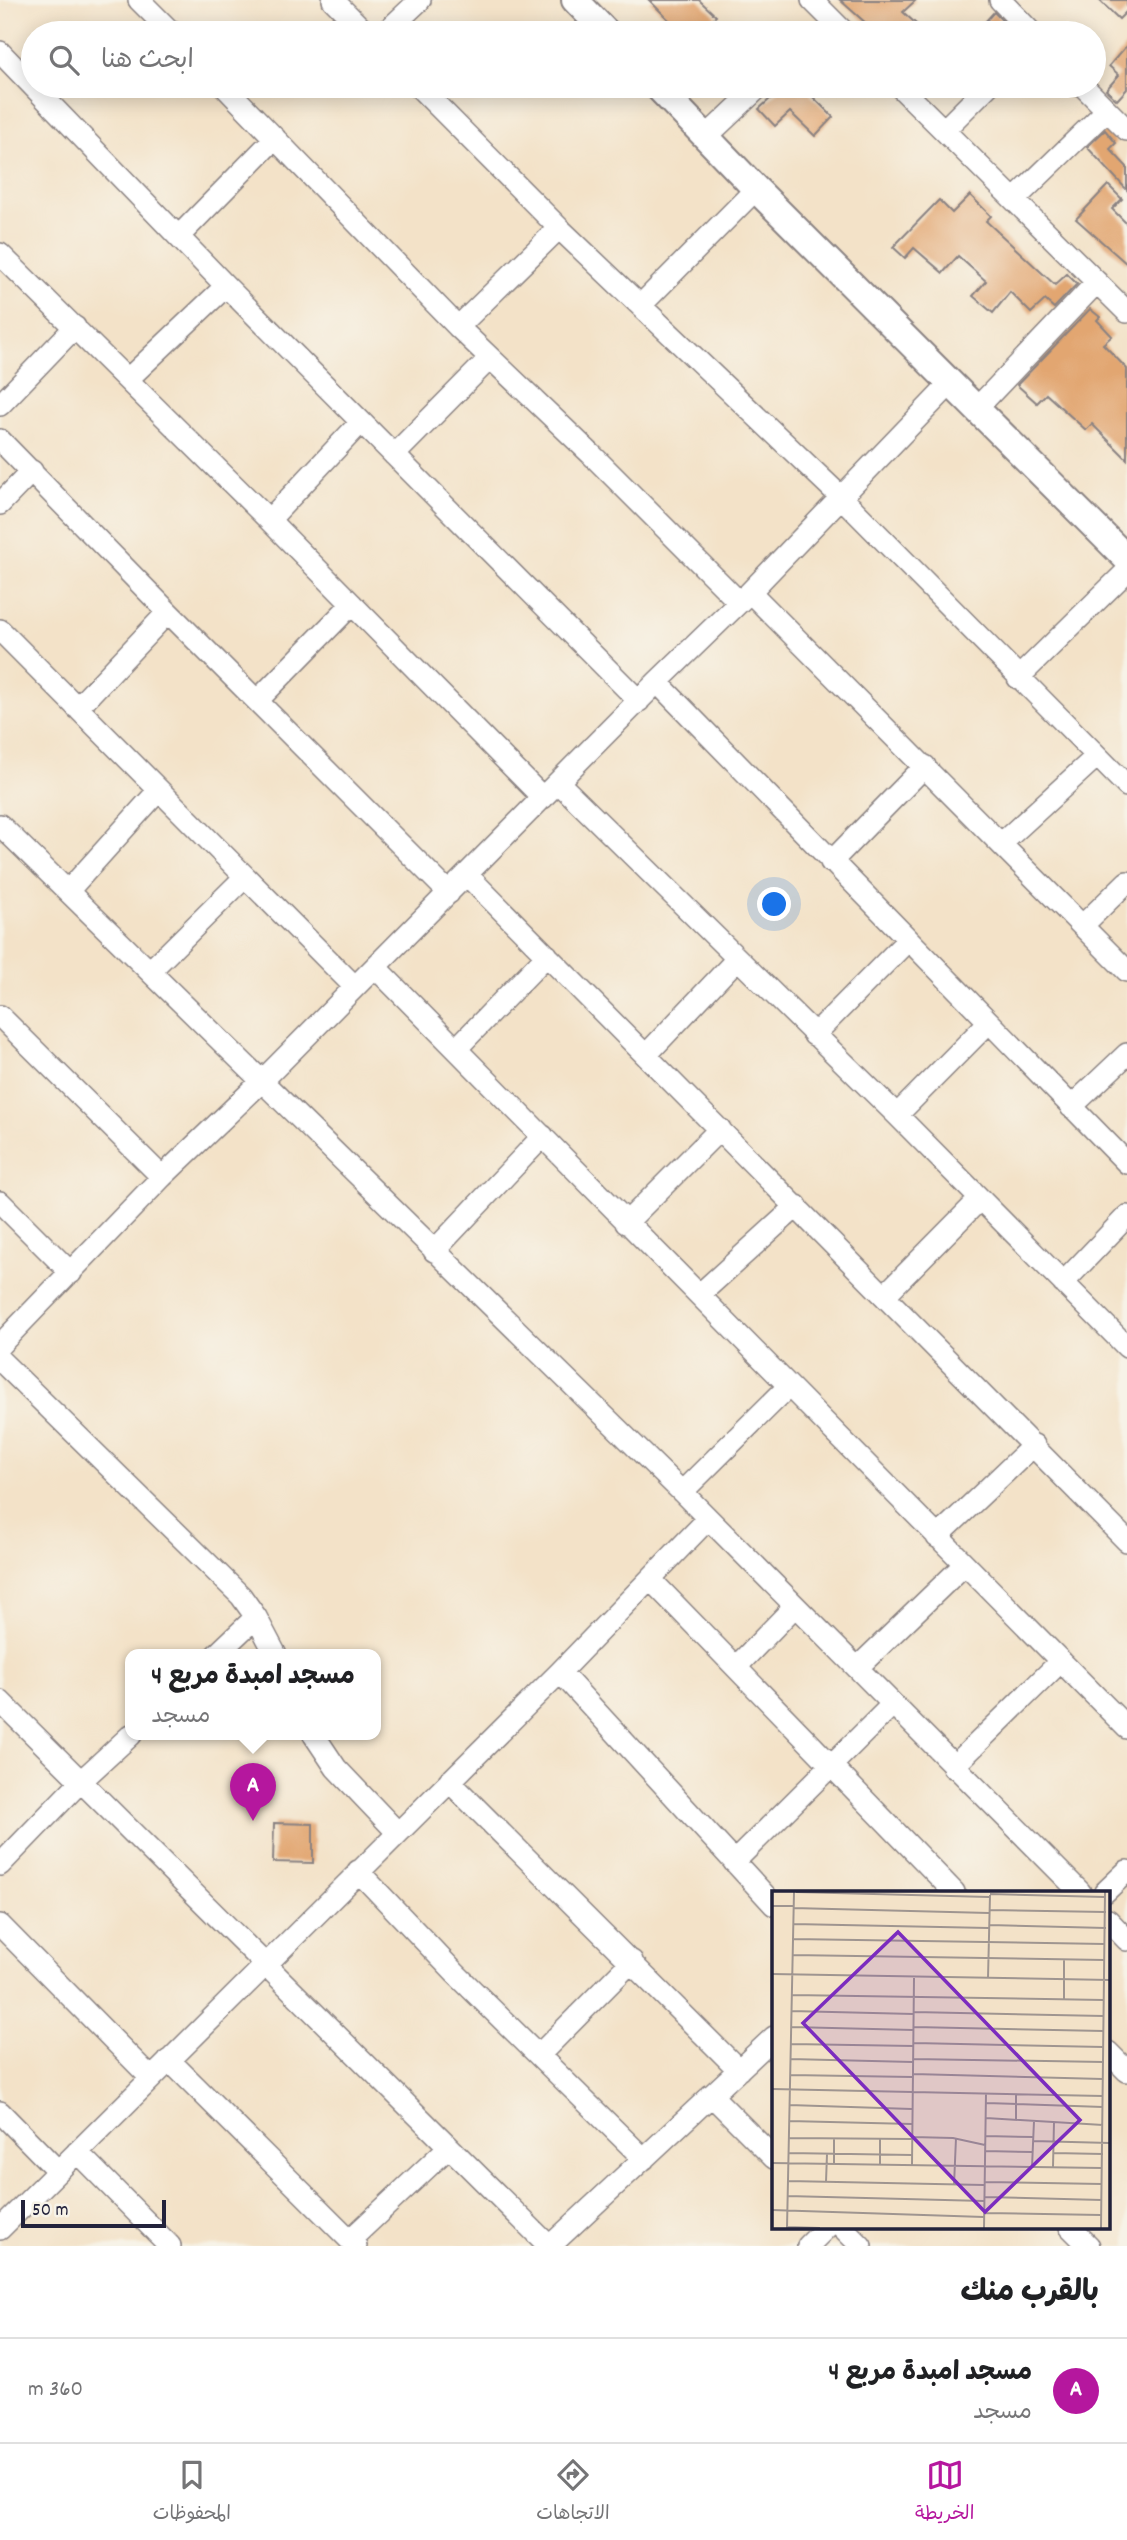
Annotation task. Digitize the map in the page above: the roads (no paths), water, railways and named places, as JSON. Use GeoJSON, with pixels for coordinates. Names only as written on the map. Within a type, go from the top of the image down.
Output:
{"type":"FeatureCollection","features":[{"type":"Feature","properties":{"kind":"street"},"geometry":{"type":"LineString","coordinates":[[139,0],[160,21]]}},
{"type":"Feature","properties":{"kind":"street"},"geometry":{"type":"LineString","coordinates":[[333,0],[354,21]]}},
{"type":"Feature","properties":{"kind":"street"},"geometry":{"type":"LineString","coordinates":[[398,21],[420,0]]}},
{"type":"Feature","properties":{"kind":"street"},"geometry":{"type":"LineString","coordinates":[[575,0],[595,21]]}},
{"type":"Feature","properties":{"kind":"street"},"geometry":{"type":"LineString","coordinates":[[812,0],[825,21]]}},
{"type":"Feature","properties":{"kind":"street"},"geometry":{"type":"LineString","coordinates":[[1000,0],[1020,21]]}},
{"type":"Feature","properties":{"kind":"street"},"geometry":{"type":"LineString","coordinates":[[0,52],[21,74]]}},
{"type":"Feature","properties":{"kind":"street"},"geometry":{"type":"LineString","coordinates":[[45,98],[226,286],[639,701]]}},
{"type":"Feature","properties":{"kind":"street"},"geometry":{"type":"LineString","coordinates":[[236,98],[458,327],[925,766],[1127,971]]}},
{"type":"Feature","properties":{"kind":"street"},"geometry":{"type":"LineString","coordinates":[[430,98],[559,228],[840,496],[1127,786]]}},
{"type":"Feature","properties":{"kind":"street"},"geometry":{"type":"LineString","coordinates":[[669,98],[756,189],[1127,559]]}},
{"type":"Feature","properties":{"kind":"street"},"geometry":{"type":"LineString","coordinates":[[706,137],[747,98]]}},
{"type":"Feature","properties":{"kind":"street"},"geometry":{"type":"LineString","coordinates":[[911,98],[1127,312]]}},
{"type":"Feature","properties":{"kind":"street"},"geometry":{"type":"LineString","coordinates":[[944,130],[976,98]]}},
{"type":"Feature","properties":{"kind":"street"},"geometry":{"type":"LineString","coordinates":[[1095,98],[1127,130]]}},
{"type":"Feature","properties":{"kind":"street"},"geometry":{"type":"LineString","coordinates":[[1014,200],[1107,110]]}},
{"type":"Feature","properties":{"kind":"street"},"geometry":{"type":"LineString","coordinates":[[179,236],[275,138]]}},
{"type":"Feature","properties":{"kind":"street"},"geometry":{"type":"LineString","coordinates":[[641,305],[756,189]]}},
{"type":"Feature","properties":{"kind":"street"},"geometry":{"type":"LineString","coordinates":[[458,327],[559,228]]}},
{"type":"Feature","properties":{"kind":"street"},"geometry":{"type":"LineString","coordinates":[[0,254],[269,520],[543,798]]}},
{"type":"Feature","properties":{"kind":"street"},"geometry":{"type":"LineString","coordinates":[[977,408],[1097,282]]}},
{"type":"Feature","properties":{"kind":"street"},"geometry":{"type":"LineString","coordinates":[[128,379],[226,286]]}},
{"type":"Feature","properties":{"kind":"street"},"geometry":{"type":"LineString","coordinates":[[0,405],[75,327]]}},
{"type":"Feature","properties":{"kind":"street"},"geometry":{"type":"LineString","coordinates":[[394,455],[490,358]]}},
{"type":"Feature","properties":{"kind":"street"},"geometry":{"type":"LineString","coordinates":[[0,1345],[162,1177],[261,1082],[657,682],[745,597],[951,383]]}},
{"type":"Feature","properties":{"kind":"street"},"geometry":{"type":"LineString","coordinates":[[269,520],[361,422]]}},
{"type":"Feature","properties":{"kind":"street"},"geometry":{"type":"LineString","coordinates":[[0,440],[449,893]]}},
{"type":"Feature","properties":{"kind":"street"},"geometry":{"type":"LineString","coordinates":[[0,504],[32,471]]}},
{"type":"Feature","properties":{"kind":"street"},"geometry":{"type":"LineString","coordinates":[[1018,678],[1127,571]]}},
{"type":"Feature","properties":{"kind":"street"},"geometry":{"type":"LineString","coordinates":[[257,701],[352,604]]}},
{"type":"Feature","properties":{"kind":"street"},"geometry":{"type":"LineString","coordinates":[[77,708],[168,612]]}},
{"type":"Feature","properties":{"kind":"street"},"geometry":{"type":"LineString","coordinates":[[0,631],[355,988]]}},
{"type":"Feature","properties":{"kind":"street"},"geometry":{"type":"LineString","coordinates":[[657,682],[1127,1163]]}},
{"type":"Feature","properties":{"kind":"street"},"geometry":{"type":"LineString","coordinates":[[1002,843],[1097,756]]}},
{"type":"Feature","properties":{"kind":"street"},"geometry":{"type":"LineString","coordinates":[[831,862],[925,766]]}},
{"type":"Feature","properties":{"kind":"street"},"geometry":{"type":"LineString","coordinates":[[559,783],[897,1115],[1127,1347]]}},
{"type":"Feature","properties":{"kind":"street"},"geometry":{"type":"LineString","coordinates":[[68,891],[159,790]]}},
{"type":"Feature","properties":{"kind":"street"},"geometry":{"type":"LineString","coordinates":[[0,825],[682,1492],[953,1768],[1079,1891]]}},
{"type":"Feature","properties":{"kind":"street"},"geometry":{"type":"LineString","coordinates":[[467,874],[1127,1541]]}},
{"type":"Feature","properties":{"kind":"street"},"geometry":{"type":"LineString","coordinates":[[150,971],[245,877]]}},
{"type":"Feature","properties":{"kind":"street"},"geometry":{"type":"LineString","coordinates":[[1083,925],[1127,881]]}},
{"type":"Feature","properties":{"kind":"street"},"geometry":{"type":"LineString","coordinates":[[814,1035],[908,940]]}},
{"type":"Feature","properties":{"kind":"street"},"geometry":{"type":"LineString","coordinates":[[457,1048],[547,955]]}},
{"type":"Feature","properties":{"kind":"street"},"geometry":{"type":"LineString","coordinates":[[647,1054],[737,959]]}},
{"type":"Feature","properties":{"kind":"street"},"geometry":{"type":"LineString","coordinates":[[375,967],[1127,1728]]}},
{"type":"Feature","properties":{"kind":"street"},"geometry":{"type":"LineString","coordinates":[[0,1016],[162,1177]]}},
{"type":"Feature","properties":{"kind":"street"},"geometry":{"type":"LineString","coordinates":[[897,1115],[988,1023]]}},
{"type":"Feature","properties":{"kind":"street"},"geometry":{"type":"LineString","coordinates":[[1072,1107],[1127,1054]]}},
{"type":"Feature","properties":{"kind":"street"},"geometry":{"type":"LineString","coordinates":[[626,1223],[720,1129]]}},
{"type":"Feature","properties":{"kind":"street"},"geometry":{"type":"LineString","coordinates":[[435,1251],[543,1136]]}},
{"type":"Feature","properties":{"kind":"street"},"geometry":{"type":"LineString","coordinates":[[885,1295],[979,1200]]}},
{"type":"Feature","properties":{"kind":"street"},"geometry":{"type":"LineString","coordinates":[[0,1202],[71,1273]]}},
{"type":"Feature","properties":{"kind":"street"},"geometry":{"type":"LineString","coordinates":[[699,1295],[797,1206]]}},
{"type":"Feature","properties":{"kind":"street"},"geometry":{"type":"LineString","coordinates":[[1063,1283],[1127,1216]]}},
{"type":"Feature","properties":{"kind":"street"},"geometry":{"type":"LineString","coordinates":[[0,1360],[241,1596],[273,1649]]}},
{"type":"Feature","properties":{"kind":"street"},"geometry":{"type":"LineString","coordinates":[[682,1492],[789,1386]]}},
{"type":"Feature","properties":{"kind":"street"},"geometry":{"type":"LineString","coordinates":[[937,1537],[1034,1445]]}},
{"type":"Feature","properties":{"kind":"street"},"geometry":{"type":"LineString","coordinates":[[0,2229],[559,1672],[708,1519]]}},
{"type":"Feature","properties":{"kind":"street"},"geometry":{"type":"LineString","coordinates":[[856,1668],[965,1564]]}},
{"type":"Feature","properties":{"kind":"street"},"geometry":{"type":"LineString","coordinates":[[650,1579],[953,1891]]}},
{"type":"Feature","properties":{"kind":"street"},"geometry":{"type":"LineString","coordinates":[[736,1667],[795,1606]]}},
{"type":"Feature","properties":{"kind":"street"},"geometry":{"type":"LineString","coordinates":[[222,1649],[256,1617]]}},
{"type":"Feature","properties":{"kind":"street"},"geometry":{"type":"LineString","coordinates":[[953,1768],[1061,1661]]}},
{"type":"Feature","properties":{"kind":"street"},"geometry":{"type":"LineString","coordinates":[[559,1672],[772,1903]]}},
{"type":"Feature","properties":{"kind":"street"},"geometry":{"type":"LineString","coordinates":[[0,1700],[549,2246],[772,2039]]}},
{"type":"Feature","properties":{"kind":"street"},"geometry":{"type":"LineString","coordinates":[[734,1862],[892,1705]]}},
{"type":"Feature","properties":{"kind":"street"},"geometry":{"type":"LineString","coordinates":[[0,1865],[81,1781],[126,1740]]}},
{"type":"Feature","properties":{"kind":"street"},"geometry":{"type":"LineString","coordinates":[[317,1740],[336,1768],[397,1832]]}},
{"type":"Feature","properties":{"kind":"street"},"geometry":{"type":"LineString","coordinates":[[449,1781],[739,2070]]}},
{"type":"Feature","properties":{"kind":"street"},"geometry":{"type":"LineString","coordinates":[[358,1871],[455,1973],[644,2158]]}},
{"type":"Feature","properties":{"kind":"street"},"geometry":{"type":"LineString","coordinates":[[1106,1891],[1127,1871]]}},
{"type":"Feature","properties":{"kind":"street"},"geometry":{"type":"LineString","coordinates":[[1110,1922],[1127,1940]]}},
{"type":"Feature","properties":{"kind":"street"},"geometry":{"type":"LineString","coordinates":[[0,1925],[151,2078]]}},
{"type":"Feature","properties":{"kind":"street"},"geometry":{"type":"LineString","coordinates":[[540,2054],[632,1961]]}},
{"type":"Feature","properties":{"kind":"street"},"geometry":{"type":"LineString","coordinates":[[1110,2054],[1127,2071]]}},
{"type":"Feature","properties":{"kind":"street"},"geometry":{"type":"LineString","coordinates":[[169,2060],[353,2243],[449,2147]]}},
{"type":"Feature","properties":{"kind":"street"},"geometry":{"type":"LineString","coordinates":[[711,2095],[772,2156]]}},
{"type":"Feature","properties":{"kind":"street"},"geometry":{"type":"LineString","coordinates":[[0,2112],[58,2171]]}},
{"type":"Feature","properties":{"kind":"street"},"geometry":{"type":"LineString","coordinates":[[77,2152],[170,2246]]}},
{"type":"Feature","properties":{"kind":"street"},"geometry":{"type":"LineString","coordinates":[[807,2246],[826,2228]]}},
{"type":"Feature","properties":{"kind":"street"},"geometry":{"type":"LineString","coordinates":[[843,2228],[861,2246]]}},
{"type":"Feature","properties":{"kind":"street"},"geometry":{"type":"LineString","coordinates":[[1071,2228],[1089,2246]]}},
{"type":"Feature","properties":{"kind":"place","name":"مسجد امبدة مربع 4"},"geometry":{"type":"Point","coordinates":[253,1821]}}]}
